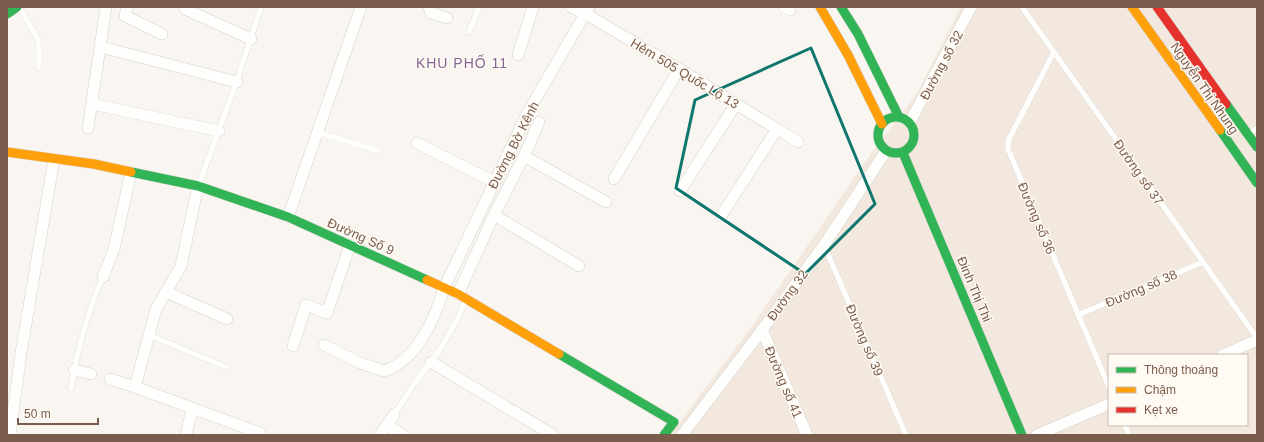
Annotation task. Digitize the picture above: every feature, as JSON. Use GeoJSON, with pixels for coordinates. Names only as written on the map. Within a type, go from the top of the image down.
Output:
{"type":"FeatureCollection","features":[{"type":"Feature","properties":{"kind":"main road"},"geometry":{"type":"LineString","coordinates":[[7,14],[18,7]]}},
{"type":"Feature","properties":{"kind":"main road"},"geometry":{"type":"LineString","coordinates":[[820,7],[848,55],[882,124]]}},
{"type":"Feature","properties":{"kind":"main road"},"geometry":{"type":"LineString","coordinates":[[841,7],[858,34],[898,117]]}},
{"type":"Feature","properties":{"kind":"main road","name":"Nguyễn Thị Nhung"},"geometry":{"type":"LineString","coordinates":[[1132,7],[1257,183]]}},
{"type":"Feature","properties":{"kind":"main road","name":"Nguyễn Thị Nhung"},"geometry":{"type":"LineString","coordinates":[[1157,7],[1257,147]]}},
{"type":"Feature","properties":{"kind":"main road"},"geometry":{"type":"LineString","coordinates":[[898,117],[905,118],[910,122],[913,128],[914,140],[912,145],[903,152],[892,153],[886,151],[879,142],[879,129],[886,119],[898,117]]}},
{"type":"Feature","properties":{"kind":"main road","name":"Đường Số 9"},"geometry":{"type":"LineString","coordinates":[[7,152],[94,164],[198,186],[288,217],[462,296],[674,422],[664,435]]}},
{"type":"Feature","properties":{"kind":"main road","name":"Đinh Thị Thi"},"geometry":{"type":"LineString","coordinates":[[903,152],[1022,435]]}},
{"type":"Feature","properties":{"kind":"street"},"geometry":{"type":"LineString","coordinates":[[88,128],[106,7]]}},
{"type":"Feature","properties":{"kind":"street"},"geometry":{"type":"LineString","coordinates":[[127,7],[125,16],[162,34]]}},
{"type":"Feature","properties":{"kind":"street"},"geometry":{"type":"LineString","coordinates":[[288,217],[361,7]]}},
{"type":"Feature","properties":{"kind":"street"},"geometry":{"type":"LineString","coordinates":[[430,7],[431,13],[447,18]]}},
{"type":"Feature","properties":{"kind":"street"},"geometry":{"type":"LineString","coordinates":[[518,55],[533,7]]}},
{"type":"Feature","properties":{"kind":"street","name":"Hẻm 505 Quốc Lộ 13"},"geometry":{"type":"LineString","coordinates":[[571,7],[588,11],[798,142]]}},
{"type":"Feature","properties":{"kind":"street","name":"Đường số 32"},"geometry":{"type":"LineString","coordinates":[[910,122],[971,7]]}},
{"type":"Feature","properties":{"kind":"street"},"geometry":{"type":"LineString","coordinates":[[185,9],[250,39]]}},
{"type":"Feature","properties":{"kind":"street","name":"Đường Bờ Kênh"},"geometry":{"type":"LineString","coordinates":[[324,345],[384,371],[394,366],[409,354],[422,339],[433,320],[444,288],[528,112],[588,11]]}},
{"type":"Feature","properties":{"kind":"street"},"geometry":{"type":"LineString","coordinates":[[101,48],[237,82]]}},
{"type":"Feature","properties":{"kind":"street"},"geometry":{"type":"LineString","coordinates":[[614,179],[680,69]]}},
{"type":"Feature","properties":{"kind":"street"},"geometry":{"type":"LineString","coordinates":[[92,104],[219,131]]}},
{"type":"Feature","properties":{"kind":"street"},"geometry":{"type":"LineString","coordinates":[[680,191],[736,104]]}},
{"type":"Feature","properties":{"kind":"street"},"geometry":{"type":"LineString","coordinates":[[462,296],[494,215],[540,122]]}},
{"type":"Feature","properties":{"kind":"street"},"geometry":{"type":"LineString","coordinates":[[721,216],[776,129]]}},
{"type":"Feature","properties":{"kind":"street"},"geometry":{"type":"LineString","coordinates":[[417,143],[494,182]]}},
{"type":"Feature","properties":{"kind":"street","name":"Đường 32"},"geometry":{"type":"LineString","coordinates":[[682,435],[762,330],[824,245],[886,151]]}},
{"type":"Feature","properties":{"kind":"street"},"geometry":{"type":"LineString","coordinates":[[524,156],[606,202]]}},
{"type":"Feature","properties":{"kind":"street"},"geometry":{"type":"LineString","coordinates":[[10,435],[21,353],[54,159]]}},
{"type":"Feature","properties":{"kind":"street"},"geometry":{"type":"LineString","coordinates":[[103,277],[114,249],[131,172]]}},
{"type":"Feature","properties":{"kind":"street"},"geometry":{"type":"LineString","coordinates":[[135,387],[156,309],[181,266],[198,186]]}},
{"type":"Feature","properties":{"kind":"street"},"geometry":{"type":"LineString","coordinates":[[494,215],[579,266]]}},
{"type":"Feature","properties":{"kind":"street"},"geometry":{"type":"LineString","coordinates":[[293,346],[306,305],[327,313],[350,245]]}},
{"type":"Feature","properties":{"kind":"street"},"geometry":{"type":"LineString","coordinates":[[166,292],[227,319]]}},
{"type":"Feature","properties":{"kind":"street","name":"Đường số 41"},"geometry":{"type":"LineString","coordinates":[[762,330],[807,435]]}},
{"type":"Feature","properties":{"kind":"street"},"geometry":{"type":"LineString","coordinates":[[1225,354],[1257,339]]}},
{"type":"Feature","properties":{"kind":"street"},"geometry":{"type":"LineString","coordinates":[[431,362],[553,435]]}},
{"type":"Feature","properties":{"kind":"street"},"geometry":{"type":"LineString","coordinates":[[74,370],[91,374]]}},
{"type":"Feature","properties":{"kind":"street"},"geometry":{"type":"LineString","coordinates":[[110,379],[260,433]]}},
{"type":"Feature","properties":{"kind":"street"},"geometry":{"type":"LineString","coordinates":[[1037,435],[1108,404]]}},
{"type":"Feature","properties":{"kind":"street"},"geometry":{"type":"LineString","coordinates":[[186,435],[192,409]]}},
{"type":"Feature","properties":{"kind":"street"},"geometry":{"type":"LineString","coordinates":[[380,435],[394,415]]}},
{"type":"Feature","properties":{"kind":"street"},"geometry":{"type":"LineString","coordinates":[[387,425],[403,435]]}},
{"type":"Feature","properties":{"kind":"lane"},"geometry":{"type":"LineString","coordinates":[[18,7],[37,37],[39,45],[39,68]]}},
{"type":"Feature","properties":{"kind":"lane"},"geometry":{"type":"LineString","coordinates":[[198,186],[237,82],[261,7]]}},
{"type":"Feature","properties":{"kind":"lane"},"geometry":{"type":"LineString","coordinates":[[469,32],[479,7]]}},
{"type":"Feature","properties":{"kind":"lane","name":"Đường số 37"},"geometry":{"type":"LineString","coordinates":[[1022,7],[1257,339]]}},
{"type":"Feature","properties":{"kind":"lane","name":"Đường số 36"},"geometry":{"type":"LineString","coordinates":[[1054,52],[1008,141],[1008,149],[1108,385]]}},
{"type":"Feature","properties":{"kind":"lane"},"geometry":{"type":"LineString","coordinates":[[1248,134],[1257,128]]}},
{"type":"Feature","properties":{"kind":"lane"},"geometry":{"type":"LineString","coordinates":[[317,132],[379,151]]}},
{"type":"Feature","properties":{"kind":"lane","name":"Đường số 39"},"geometry":{"type":"LineString","coordinates":[[824,245],[906,435]]}},
{"type":"Feature","properties":{"kind":"lane","name":"Đường số 38"},"geometry":{"type":"LineString","coordinates":[[1078,314],[1203,262]]}},
{"type":"Feature","properties":{"kind":"lane"},"geometry":{"type":"LineString","coordinates":[[71,389],[74,370],[90,311],[103,277]]}},
{"type":"Feature","properties":{"kind":"lane"},"geometry":{"type":"LineString","coordinates":[[394,415],[414,384],[431,362],[457,321],[462,296]]}},
{"type":"Feature","properties":{"kind":"lane"},"geometry":{"type":"LineString","coordinates":[[149,335],[226,367]]}},
{"type":"Feature","properties":{"kind":"highlighted area"},"geometry":{"type":"Polygon","coordinates":[[[811,48],[875,204],[805,274],[676,188],[695,100],[811,48]]]}},
{"type":"Feature","properties":{"kind":"shaded area"},"geometry":{"type":"Polygon","coordinates":[[[961,7],[1257,7],[1257,435],[670,435],[752,326],[870,155],[916,95],[961,7]]]}},
{"type":"Feature","properties":{"kind":"traffic: fast"},"geometry":{"type":"LineString","coordinates":[[7,14],[17,7]]}},
{"type":"Feature","properties":{"kind":"traffic: fast"},"geometry":{"type":"LineString","coordinates":[[841,7],[858,34],[899,117]]}},
{"type":"Feature","properties":{"kind":"traffic: fast"},"geometry":{"type":"LineString","coordinates":[[1226,104],[1257,147]]}},
{"type":"Feature","properties":{"kind":"traffic: fast"},"geometry":{"type":"LineString","coordinates":[[900,117],[909,122],[913,128],[914,135],[913,142],[909,148],[900,153],[892,153],[883,148],[879,142],[878,131],[883,122],[889,118],[900,117]]}},
{"type":"Feature","properties":{"kind":"traffic: fast"},"geometry":{"type":"LineString","coordinates":[[1220,130],[1257,183]]}},
{"type":"Feature","properties":{"kind":"traffic: fast"},"geometry":{"type":"LineString","coordinates":[[903,153],[1022,435]]}},
{"type":"Feature","properties":{"kind":"traffic: fast"},"geometry":{"type":"LineString","coordinates":[[131,172],[198,186],[288,217],[427,280]]}},
{"type":"Feature","properties":{"kind":"traffic: fast"},"geometry":{"type":"LineString","coordinates":[[559,354],[674,422],[664,435]]}},
{"type":"Feature","properties":{"kind":"traffic: slow"},"geometry":{"type":"LineString","coordinates":[[820,7],[848,55],[882,124]]}},
{"type":"Feature","properties":{"kind":"traffic: slow"},"geometry":{"type":"LineString","coordinates":[[1132,7],[1220,130]]}},
{"type":"Feature","properties":{"kind":"traffic: slow"},"geometry":{"type":"LineString","coordinates":[[7,152],[94,164],[131,172]]}},
{"type":"Feature","properties":{"kind":"traffic: slow"},"geometry":{"type":"LineString","coordinates":[[427,280],[458,294],[559,354]]}},
{"type":"Feature","properties":{"kind":"traffic: jam"},"geometry":{"type":"LineString","coordinates":[[1157,7],[1226,104]]}},
{"type":"Feature","properties":{"kind":"district","name":"KHU PHỐ 11"},"geometry":{"type":"Point","coordinates":[462,63]}}]}
